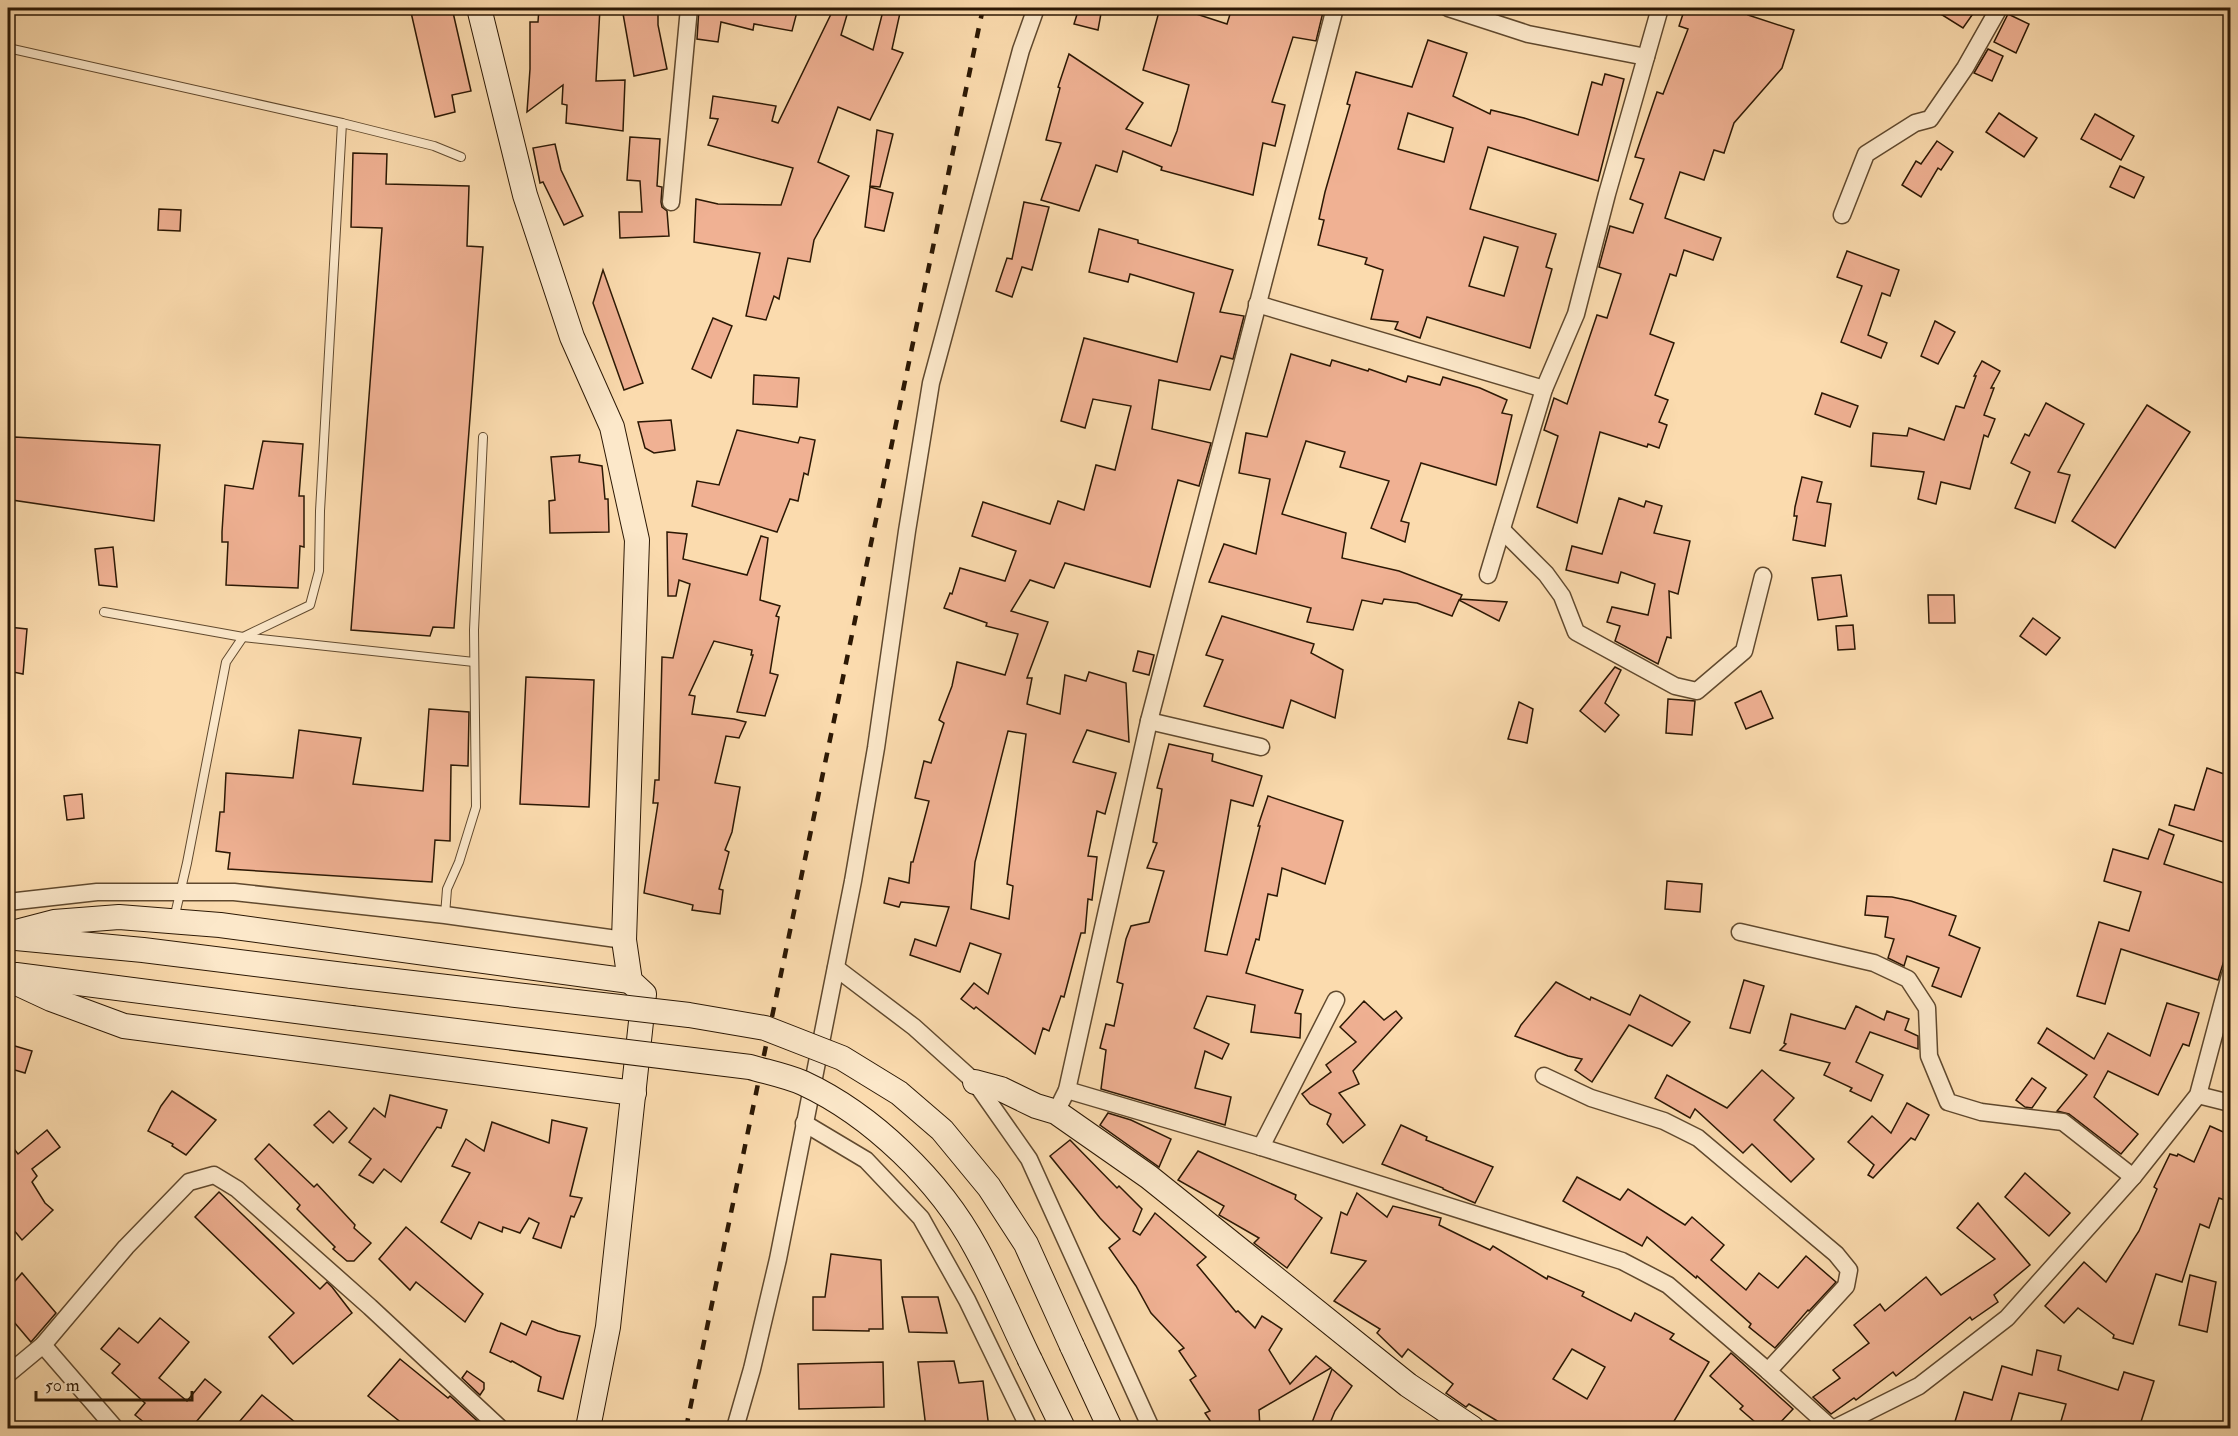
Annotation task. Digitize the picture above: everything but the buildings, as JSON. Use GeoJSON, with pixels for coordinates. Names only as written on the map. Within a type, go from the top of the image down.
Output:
{"type":"FeatureCollection","features":[{"type":"Feature","properties":{"kind":"main road"},"geometry":{"type":"LineString","coordinates":[[479,8],[525,195],[572,338],[612,427],[638,540],[624,940],[630,981]]}},
{"type":"Feature","properties":{"kind":"main road"},"geometry":{"type":"LineString","coordinates":[[8,936],[54,922],[108,918],[173,921],[220,925],[630,981],[644,994],[608,1327],[588,1428]]}},
{"type":"Feature","properties":{"kind":"main road"},"geometry":{"type":"LineString","coordinates":[[8,936],[690,1015],[765,1028],[842,1059],[908,1100],[942,1130],[989,1186],[1026,1244],[1110,1428]]}},
{"type":"Feature","properties":{"kind":"main road"},"geometry":{"type":"LineString","coordinates":[[8,976],[51,999],[124,1026],[634,1093]]}},
{"type":"Feature","properties":{"kind":"main road"},"geometry":{"type":"LineString","coordinates":[[8,976],[739,1066],[802,1083],[850,1110],[905,1155],[944,1198],[976,1247],[1063,1428]]}},
{"type":"Feature","properties":{"kind":"main road"},"geometry":{"type":"LineString","coordinates":[[975,1082],[1001,1089],[1036,1106],[1056,1112],[1149,1177],[1408,1385],[1472,1428]]}},
{"type":"Feature","properties":{"kind":"street"},"geometry":{"type":"LineString","coordinates":[[671,202],[689,8]]}},
{"type":"Feature","properties":{"kind":"street"},"geometry":{"type":"LineString","coordinates":[[735,1428],[752,1369],[778,1259],[836,968],[876,748],[931,384],[1021,50],[1036,8]]}},
{"type":"Feature","properties":{"kind":"street"},"geometry":{"type":"LineString","coordinates":[[1056,1112],[1067,1090],[1149,721],[1335,8]]}},
{"type":"Feature","properties":{"kind":"street"},"geometry":{"type":"LineString","coordinates":[[1448,8],[1528,34],[1646,57]]}},
{"type":"Feature","properties":{"kind":"street"},"geometry":{"type":"LineString","coordinates":[[1488,575],[1544,389],[1576,314],[1607,194],[1660,8]]}},
{"type":"Feature","properties":{"kind":"street"},"geometry":{"type":"LineString","coordinates":[[1842,215],[1866,154],[1915,123],[1930,119],[1965,68],[1999,8]]}},
{"type":"Feature","properties":{"kind":"street"},"geometry":{"type":"LineString","coordinates":[[1257,304],[1544,389]]}},
{"type":"Feature","properties":{"kind":"street"},"geometry":{"type":"LineString","coordinates":[[1502,530],[1546,574],[1562,596],[1576,632],[1675,686],[1697,691],[1744,651],[1763,576]]}},
{"type":"Feature","properties":{"kind":"street"},"geometry":{"type":"LineString","coordinates":[[1149,721],[1261,747]]}},
{"type":"Feature","properties":{"kind":"street"},"geometry":{"type":"LineString","coordinates":[[8,902],[97,892],[234,892],[445,915],[624,940]]}},
{"type":"Feature","properties":{"kind":"street"},"geometry":{"type":"LineString","coordinates":[[1740,932],[1874,963],[1908,979],[1927,1008],[1929,1056],[1948,1102],[1981,1112],[2063,1122],[2133,1177]]}},
{"type":"Feature","properties":{"kind":"street"},"geometry":{"type":"LineString","coordinates":[[836,968],[914,1027],[975,1082],[1029,1159],[1151,1428]]}},
{"type":"Feature","properties":{"kind":"street"},"geometry":{"type":"LineString","coordinates":[[1067,1090],[1261,1147],[1622,1261],[1668,1285],[1833,1428],[1919,1386],[2007,1318],[2133,1177],[2198,1095],[2230,975]]}},
{"type":"Feature","properties":{"kind":"street"},"geometry":{"type":"LineString","coordinates":[[1261,1147],[1336,1000]]}},
{"type":"Feature","properties":{"kind":"street"},"geometry":{"type":"LineString","coordinates":[[1544,1077],[1591,1098],[1664,1121],[1698,1138],[1836,1254],[1849,1270],[1846,1286],[1768,1371]]}},
{"type":"Feature","properties":{"kind":"street"},"geometry":{"type":"LineString","coordinates":[[2198,1095],[2230,1103]]}},
{"type":"Feature","properties":{"kind":"street"},"geometry":{"type":"LineString","coordinates":[[804,1123],[866,1160],[921,1218],[967,1300],[1029,1428]]}},
{"type":"Feature","properties":{"kind":"street"},"geometry":{"type":"LineString","coordinates":[[8,1374],[43,1345],[126,1247],[189,1182],[214,1175],[237,1189],[370,1307],[500,1428]]}},
{"type":"Feature","properties":{"kind":"street"},"geometry":{"type":"LineString","coordinates":[[43,1345],[115,1428]]}},
{"type":"Feature","properties":{"kind":"lane"},"geometry":{"type":"LineString","coordinates":[[8,48],[342,123],[434,146],[461,157]]}},
{"type":"Feature","properties":{"kind":"lane"},"geometry":{"type":"LineString","coordinates":[[173,921],[226,662],[243,637],[310,605],[319,571],[320,511],[342,123]]}},
{"type":"Feature","properties":{"kind":"lane"},"geometry":{"type":"LineString","coordinates":[[445,915],[447,889],[459,862],[476,807],[474,630],[483,437]]}},
{"type":"Feature","properties":{"kind":"lane"},"geometry":{"type":"LineString","coordinates":[[104,612],[243,637],[474,662]]}},
{"type":"Feature","properties":{"kind":"railway"},"geometry":{"type":"LineString","coordinates":[[686,1428],[983,8]]}}]}
